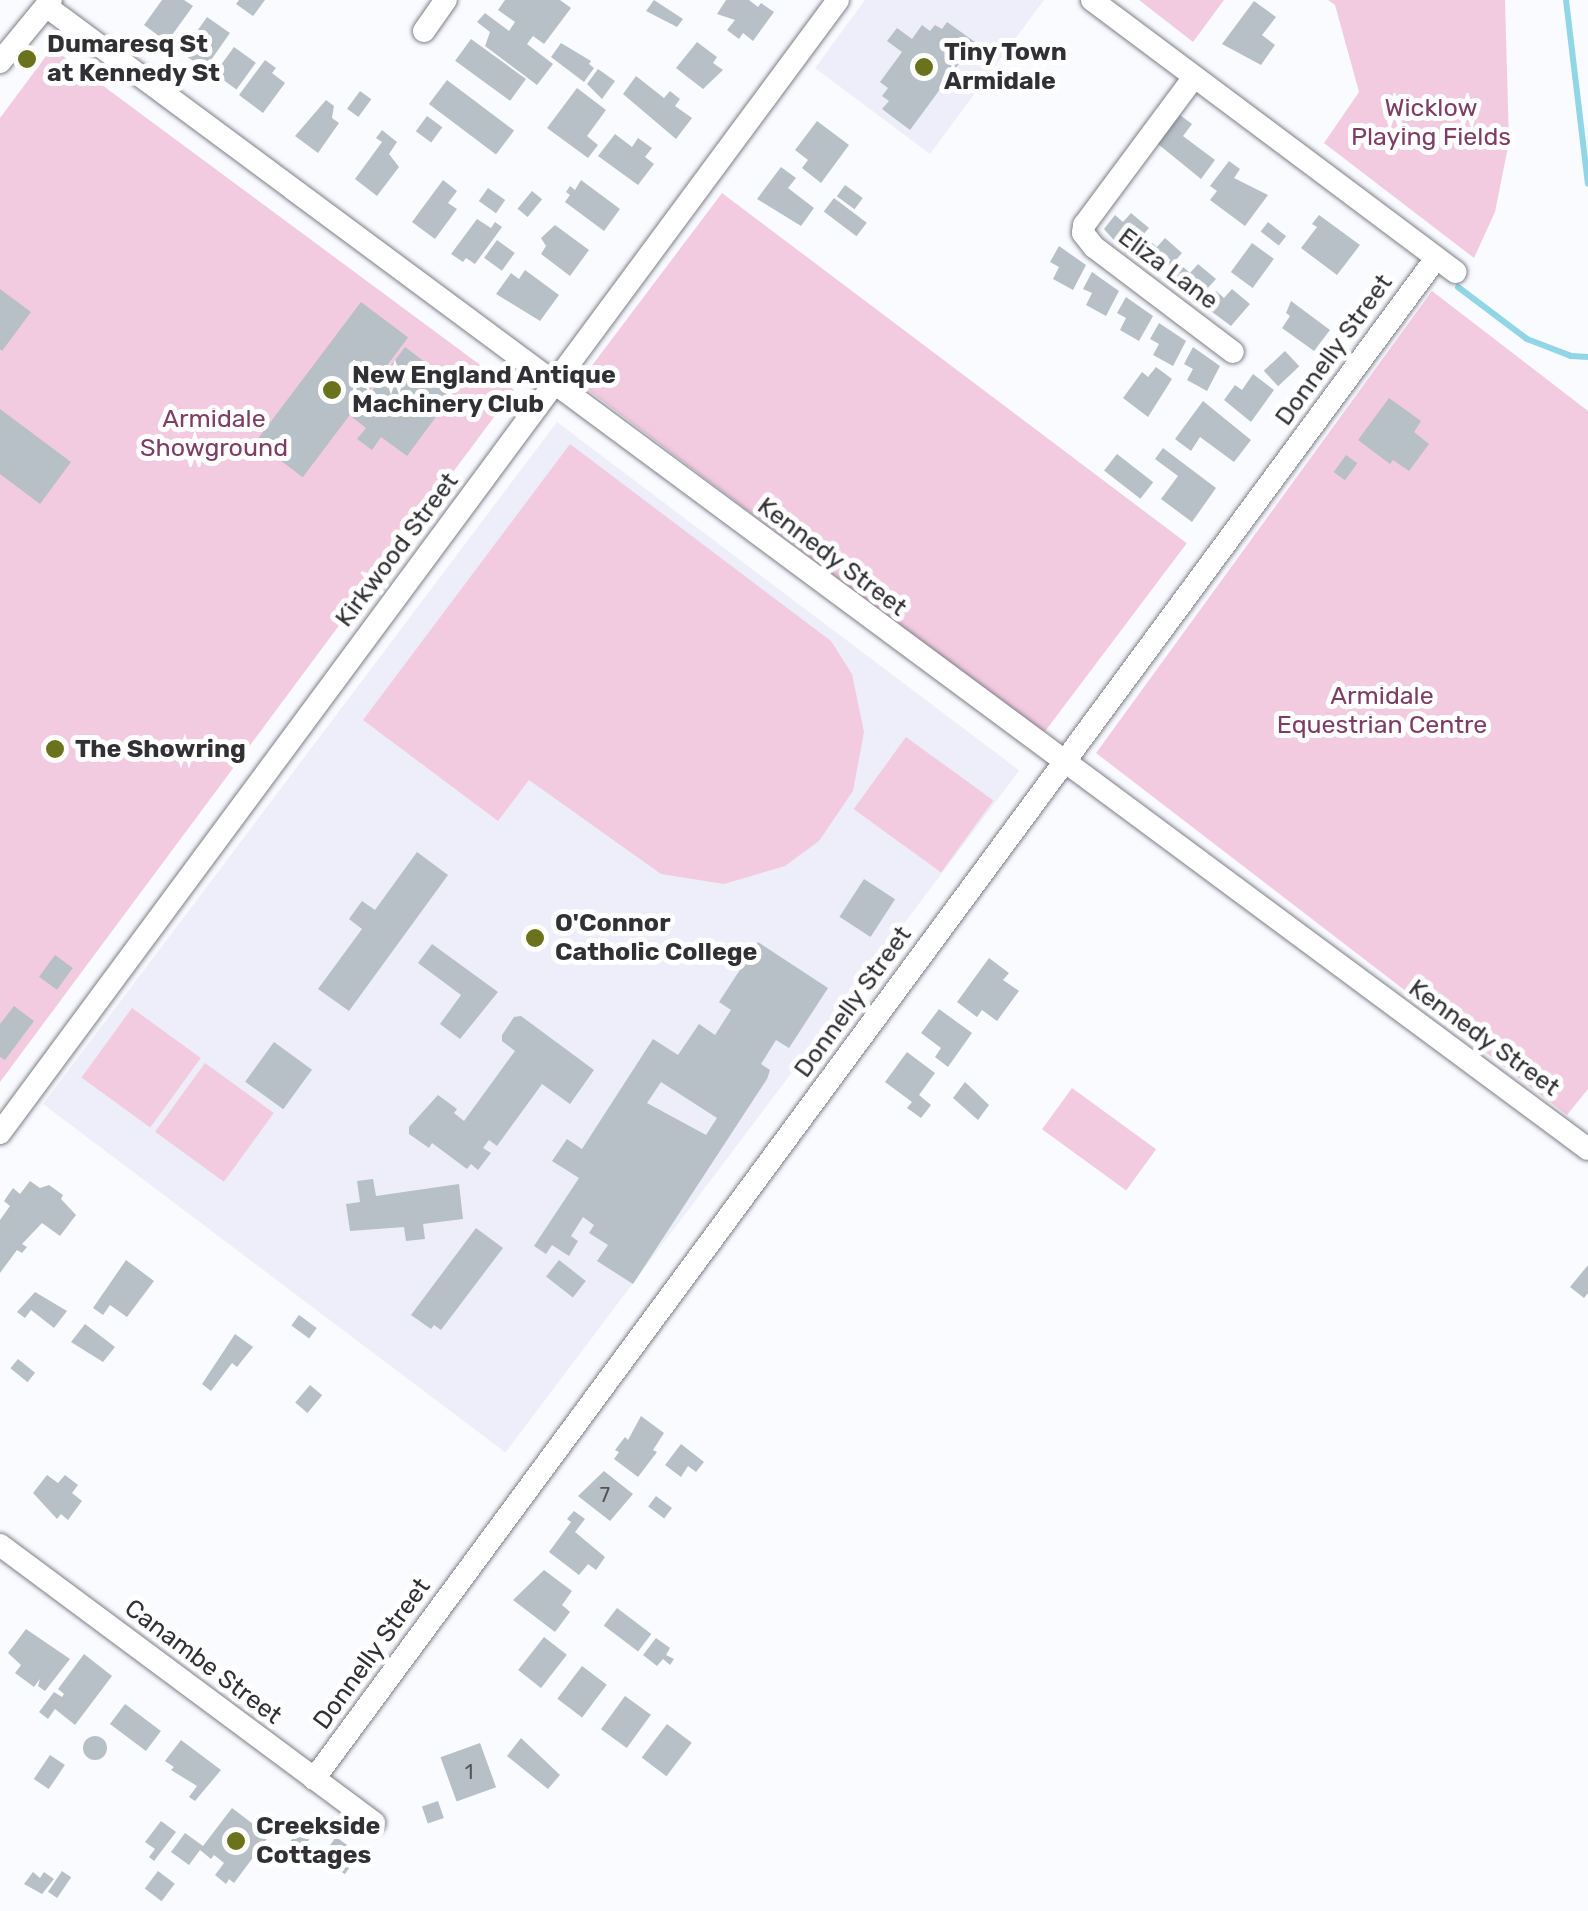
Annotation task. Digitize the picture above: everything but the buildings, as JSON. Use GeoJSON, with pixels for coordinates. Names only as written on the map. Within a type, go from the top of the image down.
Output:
{"type":"FeatureCollection","features":[{"type":"Feature","properties":{"kind":"street"},"geometry":{"type":"LineString","coordinates":[[424,31],[446,0]]}},
{"type":"Feature","properties":{"kind":"street","name":"Kirkwood Street"},"geometry":{"type":"LineString","coordinates":[[0,1132],[838,0]]}},
{"type":"Feature","properties":{"kind":"street"},"geometry":{"type":"LineString","coordinates":[[1092,0],[1456,272]]}},
{"type":"Feature","properties":{"kind":"street"},"geometry":{"type":"LineString","coordinates":[[0,62],[48,3]]}},
{"type":"Feature","properties":{"kind":"street","name":"Kennedy Street"},"geometry":{"type":"LineString","coordinates":[[48,3],[1064,764],[1588,1149]]}},
{"type":"Feature","properties":{"kind":"street","name":"Eliza Lane"},"geometry":{"type":"LineString","coordinates":[[1194,77],[1084,224],[1083,233],[1094,248],[1233,352]]}},
{"type":"Feature","properties":{"kind":"street","name":"Donnelly Street"},"geometry":{"type":"LineString","coordinates":[[314,1779],[1436,258]]}},
{"type":"Feature","properties":{"kind":"street","name":"Canambe Street"},"geometry":{"type":"LineString","coordinates":[[0,1545],[374,1824]]}},
{"type":"Feature","properties":{"kind":"shaded area"},"geometry":{"type":"Polygon","coordinates":[[[865,0],[1044,0],[930,154],[815,68],[865,0]]]}},
{"type":"Feature","properties":{"kind":"shaded area","name":"O'Connor Catholic College"},"geometry":{"type":"Polygon","coordinates":[[[557,422],[1019,770],[505,1452],[43,1104],[557,422]]]}},
{"type":"Feature","properties":{"kind":"green space"},"geometry":{"type":"Polygon","coordinates":[[[1139,0],[1224,0],[1193,42],[1139,0]]]}},
{"type":"Feature","properties":{"kind":"green space","name":"Wicklow Playing Fields"},"geometry":{"type":"Polygon","coordinates":[[[1328,0],[1505,0],[1509,142],[1495,212],[1474,258],[1324,143],[1359,92],[1335,5],[1328,0]]]}},
{"type":"Feature","properties":{"kind":"green space","name":"Armidale Showground"},"geometry":{"type":"Polygon","coordinates":[[[52,48],[514,390],[0,1082],[0,118],[52,48]]]}},
{"type":"Feature","properties":{"kind":"green space"},"geometry":{"type":"Polygon","coordinates":[[[722,193],[1187,543],[1044,733],[579,383],[722,193]]]}},
{"type":"Feature","properties":{"kind":"green space","name":"Armidale Equestrian Centre"},"geometry":{"type":"Polygon","coordinates":[[[1432,291],[1588,411],[1588,1089],[1567,1115],[1096,753],[1432,291]]]}},
{"type":"Feature","properties":{"kind":"green space"},"geometry":{"type":"Polygon","coordinates":[[[570,444],[831,641],[852,674],[864,732],[853,791],[819,841],[785,866],[724,884],[661,874],[529,780],[498,821],[363,720],[570,444]]]}},
{"type":"Feature","properties":{"kind":"green space"},"geometry":{"type":"Polygon","coordinates":[[[906,737],[993,800],[941,872],[854,809],[906,737]]]}},
{"type":"Feature","properties":{"kind":"green space"},"geometry":{"type":"Polygon","coordinates":[[[132,1008],[201,1058],[150,1128],[81,1078],[132,1008]]]}},
{"type":"Feature","properties":{"kind":"green space"},"geometry":{"type":"Polygon","coordinates":[[[205,1063],[274,1113],[224,1182],[155,1132],[205,1063]]]}},
{"type":"Feature","properties":{"kind":"green space"},"geometry":{"type":"Polygon","coordinates":[[[1072,1088],[1156,1149],[1126,1190],[1042,1129],[1072,1088]]]}},
{"type":"Feature","properties":{"kind":"waterway"},"geometry":{"type":"LineString","coordinates":[[1566,0],[1588,184]]}},
{"type":"Feature","properties":{"kind":"waterway"},"geometry":{"type":"LineString","coordinates":[[1458,287],[1527,339],[1571,356],[1588,357]]}},
{"type":"Feature","properties":{"kind":"place","name":"Dumaresq St at Kennedy St"},"geometry":{"type":"Point","coordinates":[27,59]}},
{"type":"Feature","properties":{"kind":"place","name":"Tiny Town Armidale"},"geometry":{"type":"Point","coordinates":[924,67]}},
{"type":"Feature","properties":{"kind":"place","name":"New England Antique Machinery Club"},"geometry":{"type":"Point","coordinates":[332,390]}},
{"type":"Feature","properties":{"kind":"place","name":"The Showring"},"geometry":{"type":"Point","coordinates":[55,749]}},
{"type":"Feature","properties":{"kind":"place","name":"O'Connor Catholic College"},"geometry":{"type":"Point","coordinates":[535,938]}},
{"type":"Feature","properties":{"kind":"place","name":"Creekside Cottages"},"geometry":{"type":"Point","coordinates":[236,1841]}}]}
